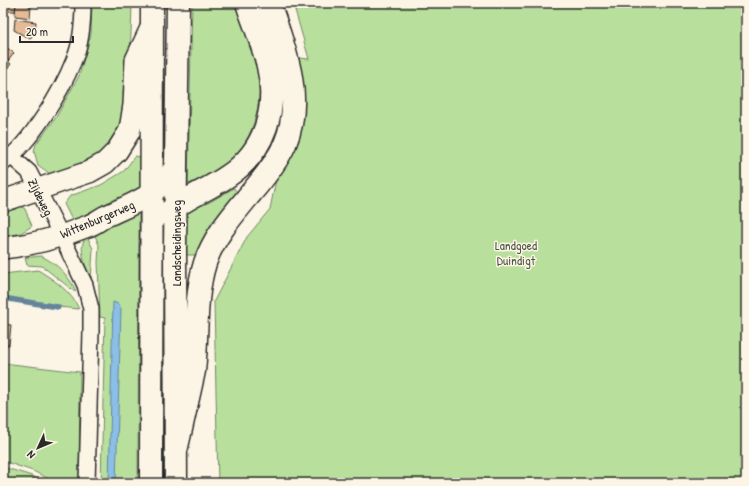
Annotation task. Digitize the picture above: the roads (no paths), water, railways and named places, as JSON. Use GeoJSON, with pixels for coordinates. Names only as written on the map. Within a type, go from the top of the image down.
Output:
{"type":"FeatureCollection","features":[{"type":"Feature","properties":{"kind":"main road","name":"Landscheidingsweg"},"geometry":{"type":"LineString","coordinates":[[151,483],[152,3]]}},
{"type":"Feature","properties":{"kind":"main road","name":"Landscheidingsweg"},"geometry":{"type":"LineString","coordinates":[[176,483],[176,165],[178,3]]}},
{"type":"Feature","properties":{"kind":"main road"},"geometry":{"type":"LineString","coordinates":[[151,231],[161,218],[176,206],[207,189],[237,169],[254,152],[265,131],[271,105],[271,86],[269,72],[259,37],[247,3]]}},
{"type":"Feature","properties":{"kind":"main road"},"geometry":{"type":"LineString","coordinates":[[176,451],[194,372],[199,293],[201,278],[207,258],[214,242],[222,230],[274,165],[286,143],[289,130],[292,108],[292,78],[286,52],[269,3]]}},
{"type":"Feature","properties":{"kind":"street","name":"Zijdeweg"},"geometry":{"type":"LineString","coordinates":[[83,3],[83,25],[75,60],[50,106],[27,139],[7,160],[29,172],[85,285],[91,309],[87,483]]}},
{"type":"Feature","properties":{"kind":"street"},"geometry":{"type":"LineString","coordinates":[[3,201],[81,175],[98,167],[122,146],[129,132],[134,111],[136,60],[151,28]]}},
{"type":"Feature","properties":{"kind":"street","name":"Wittenburgerweg"},"geometry":{"type":"LineString","coordinates":[[3,248],[38,242],[61,235],[90,225],[132,205],[151,194],[167,180],[176,165]]}},
{"type":"Feature","properties":{"kind":"water"},"geometry":{"type":"Polygon","coordinates":[[[113,302],[118,304],[121,309],[116,483],[109,483],[113,302]]]}},
{"type":"Feature","properties":{"kind":"waterway"},"geometry":{"type":"LineString","coordinates":[[3,298],[58,307]]}},
{"type":"Feature","properties":{"kind":"park label","name":"Landgoed Duindigt"},"geometry":{"type":"Point","coordinates":[516,252]}}]}
